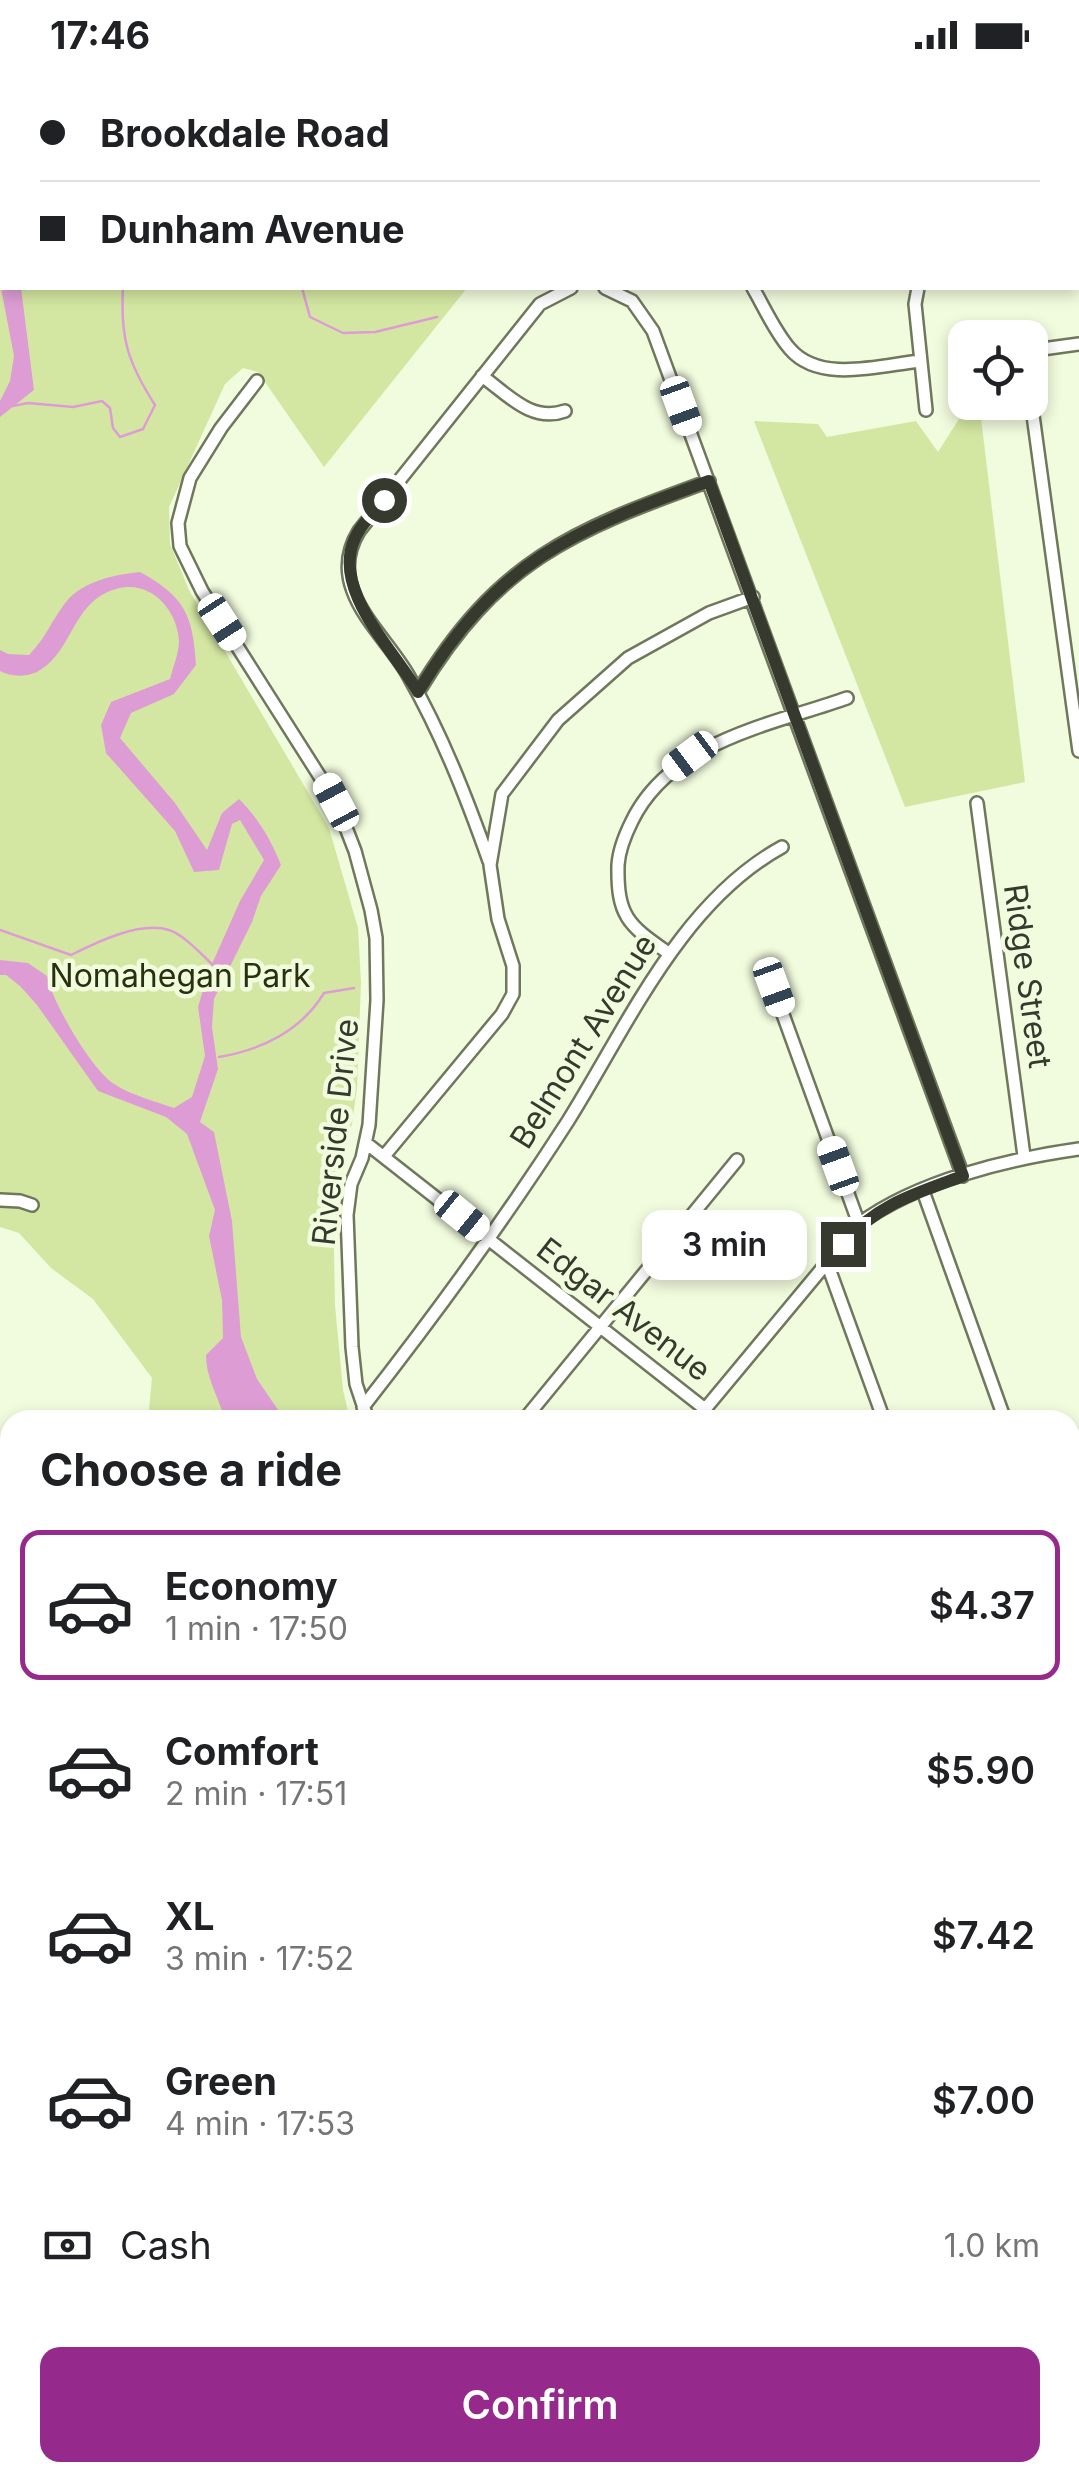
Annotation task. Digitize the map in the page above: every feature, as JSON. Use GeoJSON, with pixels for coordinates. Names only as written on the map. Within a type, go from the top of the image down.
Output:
{"type":"FeatureCollection","features":[{"type":"Feature","properties":{"kind":"street"},"geometry":{"type":"LineString","coordinates":[[384,1155],[509,1004],[513,966],[498,919],[490,865],[462,784],[418,692],[355,596],[349,577],[349,556],[359,531],[540,304],[566,290]]}},
{"type":"Feature","properties":{"kind":"street"},"geometry":{"type":"LineString","coordinates":[[610,290],[626,297],[646,318],[753,596],[963,1176]]}},
{"type":"Feature","properties":{"kind":"street"},"geometry":{"type":"LineString","coordinates":[[754,290],[789,348],[818,367],[838,370],[920,360]]}},
{"type":"Feature","properties":{"kind":"street"},"geometry":{"type":"LineString","coordinates":[[917,292],[926,410]]}},
{"type":"Feature","properties":{"kind":"street"},"geometry":{"type":"LineString","coordinates":[[1048,348],[1079,344]]}},
{"type":"Feature","properties":{"kind":"street"},"geometry":{"type":"LineString","coordinates":[[482,376],[530,411],[547,415],[566,411]]}},
{"type":"Feature","properties":{"kind":"street","name":"Riverside Drive"},"geometry":{"type":"LineString","coordinates":[[257,381],[190,478],[178,523],[180,546],[202,591],[323,778],[355,851],[371,910],[377,970],[366,1142],[347,1215],[352,1346],[356,1384],[364,1410]]}},
{"type":"Feature","properties":{"kind":"street"},"geometry":{"type":"LineString","coordinates":[[1034,420],[1079,751]]}},
{"type":"Feature","properties":{"kind":"street"},"geometry":{"type":"LineString","coordinates":[[418,692],[464,625],[522,569],[590,526],[709,481]]}},
{"type":"Feature","properties":{"kind":"street"},"geometry":{"type":"LineString","coordinates":[[490,865],[502,794],[558,720],[628,658],[709,613],[753,596]]}},
{"type":"Feature","properties":{"kind":"street"},"geometry":{"type":"LineString","coordinates":[[668,952],[635,930],[622,905],[619,855],[636,813],[651,790],[690,756],[847,698]]}},
{"type":"Feature","properties":{"kind":"street","name":"Ridge Street"},"geometry":{"type":"LineString","coordinates":[[976,803],[1024,1156]]}},
{"type":"Feature","properties":{"kind":"street","name":"Belmont Avenue"},"geometry":{"type":"LineString","coordinates":[[363,1407],[429,1322],[568,1121],[668,952],[728,888],[762,857],[782,846]]}},
{"type":"Feature","properties":{"kind":"street"},"geometry":{"type":"LineString","coordinates":[[774,987],[859,1224]]}},
{"type":"Feature","properties":{"kind":"street","name":"Edgar Avenue"},"geometry":{"type":"LineString","coordinates":[[366,1142],[705,1408]]}},
{"type":"Feature","properties":{"kind":"street"},"geometry":{"type":"LineString","coordinates":[[705,1408],[859,1224],[880,1208],[1024,1156],[1079,1149]]}},
{"type":"Feature","properties":{"kind":"street"},"geometry":{"type":"LineString","coordinates":[[532,1410],[737,1160]]}},
{"type":"Feature","properties":{"kind":"street"},"geometry":{"type":"LineString","coordinates":[[923,1191],[1000,1410]]}},
{"type":"Feature","properties":{"kind":"street"},"geometry":{"type":"LineString","coordinates":[[0,1200],[32,1205]]}},
{"type":"Feature","properties":{"kind":"street"},"geometry":{"type":"LineString","coordinates":[[827,1263],[880,1410]]}},
{"type":"Feature","properties":{"kind":"green space","name":"Nomahegan Park"},"geometry":{"type":"Polygon","coordinates":[[[0,290],[465,290],[324,467],[258,372],[243,368],[225,384],[169,507],[170,544],[189,590],[329,828],[358,928],[361,982],[357,1088],[333,1197],[335,1305],[348,1410],[149,1410],[152,1378],[93,1299],[51,1268],[19,1233],[0,1227],[0,290]]]}},
{"type":"Feature","properties":{"kind":"green space"},"geometry":{"type":"Polygon","coordinates":[[[958,420],[981,420],[1025,782],[905,807],[754,421],[818,424],[827,437],[916,421],[938,452],[958,420]]]}},
{"type":"Feature","properties":{"kind":"shaded area"},"geometry":{"type":"Polygon","coordinates":[[[1,290],[21,290],[34,390],[0,417],[0,401],[10,381],[14,356],[1,290]]]}},
{"type":"Feature","properties":{"kind":"shaded area"},"geometry":{"type":"Polygon","coordinates":[[[140,572],[177,599],[189,620],[196,665],[174,694],[131,713],[120,738],[175,803],[207,850],[222,813],[239,799],[264,830],[281,865],[261,896],[214,999],[212,1027],[218,1069],[200,1122],[214,1132],[232,1221],[241,1337],[257,1379],[278,1410],[221,1410],[210,1380],[206,1355],[223,1338],[222,1300],[209,1236],[215,1210],[187,1134],[166,1117],[98,1091],[37,1005],[20,986],[0,975],[0,960],[28,963],[47,976],[74,1034],[114,1084],[174,1108],[192,1097],[205,1056],[198,1007],[208,973],[240,901],[264,860],[240,820],[232,824],[219,870],[194,872],[175,831],[106,753],[101,725],[111,702],[170,679],[179,641],[173,618],[150,592],[128,587],[116,589],[90,605],[59,652],[37,672],[18,676],[0,671],[0,650],[29,655],[73,595],[110,577],[140,572]]]}},
{"type":"Feature","properties":{"kind":"waterway"},"geometry":{"type":"LineString","coordinates":[[13,406],[28,403],[73,407],[102,401],[110,408],[113,428],[120,437],[143,429],[155,405],[128,350],[123,290]]}},
{"type":"Feature","properties":{"kind":"waterway"},"geometry":{"type":"LineString","coordinates":[[303,290],[310,317],[343,333],[375,332],[437,317]]}},
{"type":"Feature","properties":{"kind":"waterway"},"geometry":{"type":"LineString","coordinates":[[0,930],[71,955],[119,934],[158,928],[180,936],[212,964]]}},
{"type":"Feature","properties":{"kind":"waterway"},"geometry":{"type":"LineString","coordinates":[[219,1057],[279,1037],[304,1018],[324,993],[354,988]]}},
{"type":"Feature","properties":{"kind":"route"},"geometry":{"type":"LineString","coordinates":[[384,500],[355,536],[349,556],[349,577],[355,596],[418,692],[439,658],[491,595],[555,545],[614,515],[709,481],[963,1176],[880,1208],[859,1224],[843,1244]]}}]}
